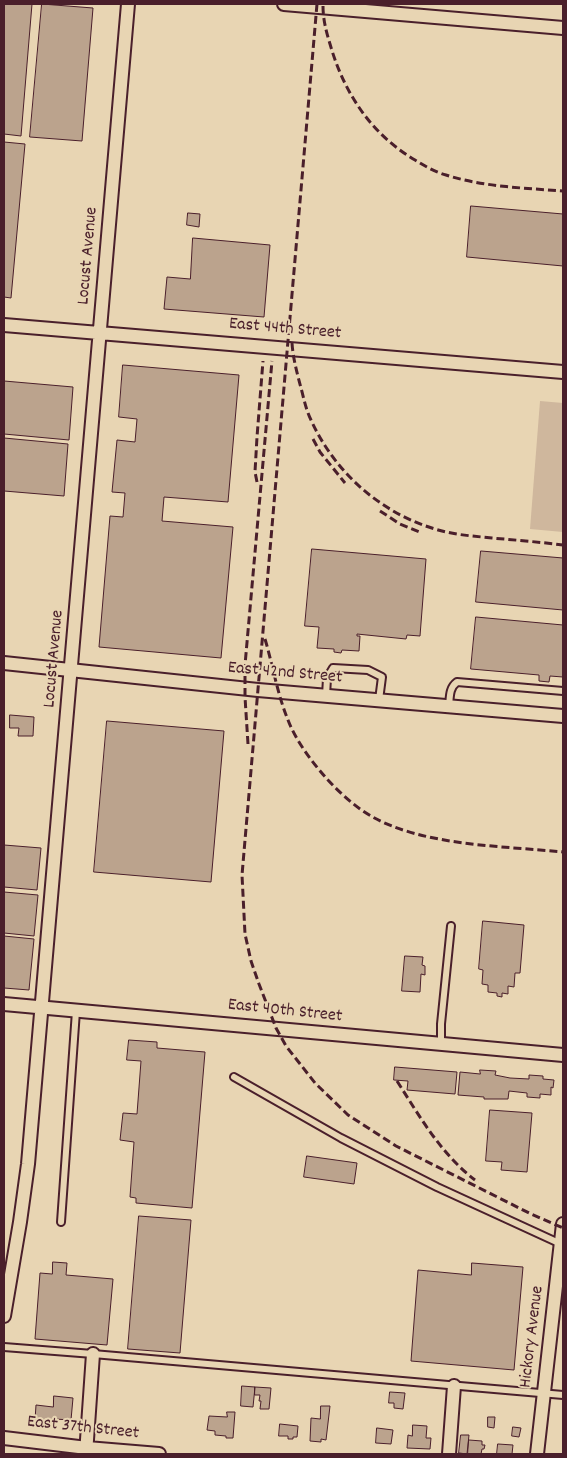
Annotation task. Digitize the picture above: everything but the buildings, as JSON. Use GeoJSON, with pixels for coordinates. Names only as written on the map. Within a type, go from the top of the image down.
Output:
{"type":"FeatureCollection","features":[{"type":"Feature","properties":{"kind":"street","name":"Locust Avenue"},"geometry":{"type":"LineString","coordinates":[[4,1316],[25,1192],[72,671],[128,4]]}},
{"type":"Feature","properties":{"kind":"street"},"geometry":{"type":"LineString","coordinates":[[284,4],[563,28]]}},
{"type":"Feature","properties":{"kind":"street","name":"East 44th Street"},"geometry":{"type":"LineString","coordinates":[[4,324],[563,372]]}},
{"type":"Feature","properties":{"kind":"street","name":"East 42nd Street"},"geometry":{"type":"LineString","coordinates":[[4,663],[326,696],[563,716]]}},
{"type":"Feature","properties":{"kind":"street","name":"East 40th Street"},"geometry":{"type":"LineString","coordinates":[[4,1004],[563,1055]]}},
{"type":"Feature","properties":{"kind":"street","name":"Hickory Avenue"},"geometry":{"type":"LineString","coordinates":[[537,1454],[563,1224]]}},
{"type":"Feature","properties":{"kind":"street"},"geometry":{"type":"LineString","coordinates":[[87,1451],[93,1354]]}},
{"type":"Feature","properties":{"kind":"street"},"geometry":{"type":"LineString","coordinates":[[449,1454],[454,1386]]}},
{"type":"Feature","properties":{"kind":"street","name":"East 37th Street"},"geometry":{"type":"LineString","coordinates":[[4,1438],[87,1451],[159,1454]]}},
{"type":"Feature","properties":{"kind":"lane"},"geometry":{"type":"LineString","coordinates":[[326,696],[327,678],[333,668],[368,670],[382,677],[379,700]]}},
{"type":"Feature","properties":{"kind":"lane"},"geometry":{"type":"LineString","coordinates":[[449,706],[452,685],[457,682],[563,691]]}},
{"type":"Feature","properties":{"kind":"lane"},"geometry":{"type":"LineString","coordinates":[[441,1044],[441,1024],[451,926]]}},
{"type":"Feature","properties":{"kind":"lane"},"geometry":{"type":"LineString","coordinates":[[61,1222],[76,1010]]}},
{"type":"Feature","properties":{"kind":"lane"},"geometry":{"type":"LineString","coordinates":[[234,1077],[341,1138],[437,1187],[561,1244]]}},
{"type":"Feature","properties":{"kind":"lane"},"geometry":{"type":"LineString","coordinates":[[4,1347],[563,1395]]}},
{"type":"Feature","properties":{"kind":"shaded area"},"geometry":{"type":"Polygon","coordinates":[[[540,401],[563,403],[563,532],[530,529],[540,401]]]}},
{"type":"Feature","properties":{"kind":"railway"},"geometry":{"type":"LineString","coordinates":[[317,4],[242,875],[245,934],[251,961],[259,984],[276,1028],[286,1046],[315,1083],[348,1115],[396,1146],[531,1214],[563,1228]]}},
{"type":"Feature","properties":{"kind":"railway"},"geometry":{"type":"LineString","coordinates":[[323,6],[330,44],[351,95],[372,125],[399,150],[434,171],[460,179],[504,186],[563,191]]}},
{"type":"Feature","properties":{"kind":"railway"},"geometry":{"type":"LineString","coordinates":[[292,343],[295,366],[306,408],[321,439],[347,474],[378,501],[396,513],[415,522],[442,531],[471,536],[563,545]]}},
{"type":"Feature","properties":{"kind":"railway"},"geometry":{"type":"LineString","coordinates":[[257,482],[255,472],[263,361]]}},
{"type":"Feature","properties":{"kind":"railway"},"geometry":{"type":"LineString","coordinates":[[248,744],[245,665],[272,361]]}},
{"type":"Feature","properties":{"kind":"railway"},"geometry":{"type":"LineString","coordinates":[[313,439],[320,452],[345,483]]}},
{"type":"Feature","properties":{"kind":"railway"},"geometry":{"type":"LineString","coordinates":[[380,511],[400,524],[422,533]]}},
{"type":"Feature","properties":{"kind":"railway"},"geometry":{"type":"LineString","coordinates":[[265,639],[281,700],[295,736],[327,779],[359,808],[392,826],[439,839],[490,846],[563,852]]}},
{"type":"Feature","properties":{"kind":"railway"},"geometry":{"type":"LineString","coordinates":[[397,1081],[441,1147],[475,1180]]}}]}
